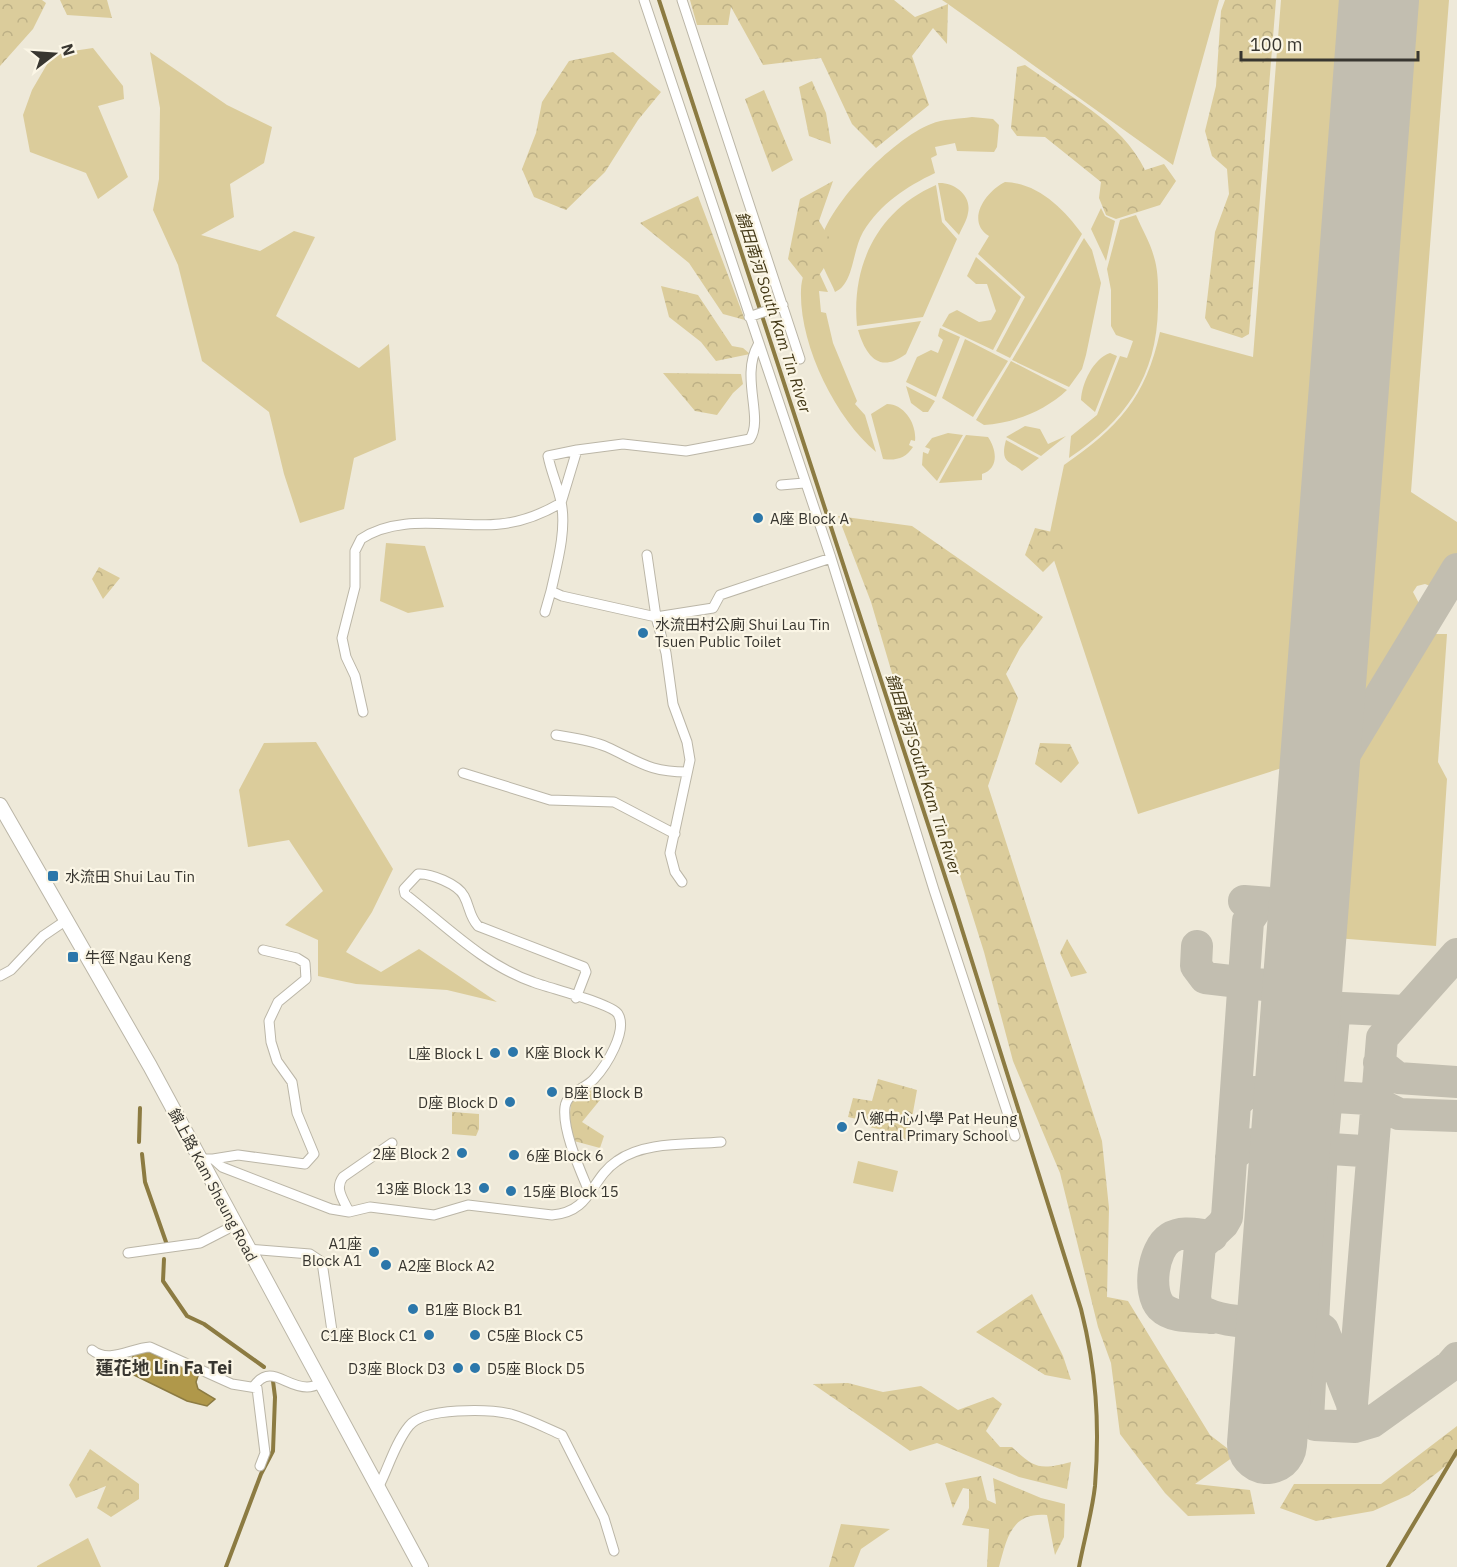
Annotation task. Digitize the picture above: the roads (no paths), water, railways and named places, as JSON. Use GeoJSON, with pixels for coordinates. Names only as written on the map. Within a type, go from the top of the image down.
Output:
{"type":"FeatureCollection","features":[{"type":"Feature","properties":{"kind":"main road","name":"錦上路 Kam Sheung Road"},"geometry":{"type":"LineString","coordinates":[[0,805],[207,1159],[235,1225],[421,1567]]}},
{"type":"Feature","properties":{"kind":"street"},"geometry":{"type":"LineString","coordinates":[[644,0],[831,558],[934,890],[1015,1136]]}},
{"type":"Feature","properties":{"kind":"street"},"geometry":{"type":"LineString","coordinates":[[682,0],[800,358]]}},
{"type":"Feature","properties":{"kind":"street"},"geometry":{"type":"LineString","coordinates":[[749,317],[783,305]]}},
{"type":"Feature","properties":{"kind":"street"},"geometry":{"type":"LineString","coordinates":[[561,503],[548,456],[623,444],[686,452],[750,439],[755,428],[750,369],[758,345]]}},
{"type":"Feature","properties":{"kind":"street"},"geometry":{"type":"LineString","coordinates":[[544,612],[551,591],[560,542],[561,503],[577,450]]}},
{"type":"Feature","properties":{"kind":"street"},"geometry":{"type":"LineString","coordinates":[[781,485],[804,483]]}},
{"type":"Feature","properties":{"kind":"street"},"geometry":{"type":"LineString","coordinates":[[363,712],[355,676],[342,638],[355,587],[356,550],[361,539],[384,529],[422,524],[501,524],[542,514],[561,503]]}},
{"type":"Feature","properties":{"kind":"street"},"geometry":{"type":"LineString","coordinates":[[647,555],[656,616],[666,653],[675,716],[690,750],[670,853],[675,872],[682,882]]}},
{"type":"Feature","properties":{"kind":"street"},"geometry":{"type":"LineString","coordinates":[[551,591],[562,596],[656,616],[713,608],[720,595],[831,558]]}},
{"type":"Feature","properties":{"kind":"street"},"geometry":{"type":"LineString","coordinates":[[556,735],[608,747],[643,766],[668,772],[687,772]]}},
{"type":"Feature","properties":{"kind":"street"},"geometry":{"type":"LineString","coordinates":[[463,773],[550,800],[614,802],[675,834]]}},
{"type":"Feature","properties":{"kind":"street"},"geometry":{"type":"LineString","coordinates":[[576,998],[586,972],[584,967],[478,926],[470,916],[464,896],[459,890],[428,874],[417,874],[404,889],[405,894],[497,966],[529,981],[576,998],[611,1007],[618,1013],[621,1023],[618,1037],[600,1072],[568,1099],[565,1106],[566,1123],[590,1194]]}},
{"type":"Feature","properties":{"kind":"street"},"geometry":{"type":"LineString","coordinates":[[0,976],[11,970],[43,936],[68,919]]}},
{"type":"Feature","properties":{"kind":"street"},"geometry":{"type":"LineString","coordinates":[[207,1159],[238,1155],[305,1164],[314,1154],[297,1113],[292,1082],[277,1061],[271,1042],[269,1021],[278,1002],[306,979],[306,963],[297,958],[263,950]]}},
{"type":"Feature","properties":{"kind":"street"},"geometry":{"type":"LineString","coordinates":[[207,1159],[222,1167],[331,1209],[349,1212],[370,1208],[434,1215],[468,1205],[559,1215],[577,1208],[609,1167],[637,1151],[721,1142]]}},
{"type":"Feature","properties":{"kind":"street"},"geometry":{"type":"LineString","coordinates":[[349,1212],[339,1190],[339,1183],[343,1177],[392,1143]]}},
{"type":"Feature","properties":{"kind":"street"},"geometry":{"type":"LineString","coordinates":[[128,1253],[200,1243],[235,1225]]}},
{"type":"Feature","properties":{"kind":"street"},"geometry":{"type":"LineString","coordinates":[[248,1249],[310,1254],[322,1262],[332,1331]]}},
{"type":"Feature","properties":{"kind":"street"},"geometry":{"type":"LineString","coordinates":[[92,1350],[102,1356],[117,1356],[138,1348],[150,1347],[232,1384],[254,1386],[259,1392],[265,1453],[260,1466]]}},
{"type":"Feature","properties":{"kind":"street"},"geometry":{"type":"LineString","coordinates":[[254,1386],[260,1378],[269,1376],[305,1387],[321,1383]]}},
{"type":"Feature","properties":{"kind":"street"},"geometry":{"type":"LineString","coordinates":[[378,1488],[410,1424],[422,1417],[434,1413],[478,1411],[509,1414],[562,1435],[604,1518],[614,1551]]}},
{"type":"Feature","properties":{"kind":"waterway","name":"錦田南河 South Kam Tin River"},"geometry":{"type":"LineString","coordinates":[[659,0],[954,904],[1081,1309],[1096,1396],[1097,1440],[1094,1496],[1079,1567]]}},
{"type":"Feature","properties":{"kind":"waterway"},"geometry":{"type":"LineString","coordinates":[[139,1142],[140,1108]]}},
{"type":"Feature","properties":{"kind":"waterway"},"geometry":{"type":"LineString","coordinates":[[142,1154],[145,1182],[166,1242]]}},
{"type":"Feature","properties":{"kind":"waterway"},"geometry":{"type":"LineString","coordinates":[[164,1259],[163,1281],[187,1316],[204,1324],[264,1367]]}},
{"type":"Feature","properties":{"kind":"waterway"},"geometry":{"type":"LineString","coordinates":[[226,1567],[261,1474],[273,1451],[275,1397],[273,1381]]}},
{"type":"Feature","properties":{"kind":"waterway"},"geometry":{"type":"LineString","coordinates":[[1388,1567],[1457,1451]]}},
{"type":"Feature","properties":{"kind":"place","name":"A座 Block A"},"geometry":{"type":"Point","coordinates":[758,518]}},
{"type":"Feature","properties":{"kind":"place","name":"水流田村公廁 Shui Lau Tin Tsuen Public Toilet"},"geometry":{"type":"Point","coordinates":[643,633]}},
{"type":"Feature","properties":{"kind":"place","name":"水流田 Shui Lau Tin"},"geometry":{"type":"Point","coordinates":[53,876]}},
{"type":"Feature","properties":{"kind":"place","name":"牛徑 Ngau Keng"},"geometry":{"type":"Point","coordinates":[73,957]}},
{"type":"Feature","properties":{"kind":"place","name":"K座 Block K"},"geometry":{"type":"Point","coordinates":[513,1052]}},
{"type":"Feature","properties":{"kind":"place","name":"L座 Block L"},"geometry":{"type":"Point","coordinates":[495,1053]}},
{"type":"Feature","properties":{"kind":"place","name":"B座 Block B"},"geometry":{"type":"Point","coordinates":[552,1092]}},
{"type":"Feature","properties":{"kind":"place","name":"D座 Block D"},"geometry":{"type":"Point","coordinates":[510,1102]}},
{"type":"Feature","properties":{"kind":"place","name":"八鄉中心小學 Pat Heung Central Primary School"},"geometry":{"type":"Point","coordinates":[842,1127]}},
{"type":"Feature","properties":{"kind":"place","name":"2座 Block 2"},"geometry":{"type":"Point","coordinates":[462,1153]}},
{"type":"Feature","properties":{"kind":"place","name":"6座 Block 6"},"geometry":{"type":"Point","coordinates":[514,1155]}},
{"type":"Feature","properties":{"kind":"place","name":"13座 Block 13"},"geometry":{"type":"Point","coordinates":[484,1188]}},
{"type":"Feature","properties":{"kind":"place","name":"15座 Block 15"},"geometry":{"type":"Point","coordinates":[511,1191]}},
{"type":"Feature","properties":{"kind":"place","name":"A1座 Block A1"},"geometry":{"type":"Point","coordinates":[374,1252]}},
{"type":"Feature","properties":{"kind":"place","name":"A2座 Block A2"},"geometry":{"type":"Point","coordinates":[386,1265]}},
{"type":"Feature","properties":{"kind":"place","name":"B1座 Block B1"},"geometry":{"type":"Point","coordinates":[413,1309]}},
{"type":"Feature","properties":{"kind":"place","name":"C1座 Block C1"},"geometry":{"type":"Point","coordinates":[429,1335]}},
{"type":"Feature","properties":{"kind":"place","name":"C5座 Block C5"},"geometry":{"type":"Point","coordinates":[475,1335]}},
{"type":"Feature","properties":{"kind":"place","name":"D3座 Block D3"},"geometry":{"type":"Point","coordinates":[458,1368]}},
{"type":"Feature","properties":{"kind":"place","name":"D5座 Block D5"},"geometry":{"type":"Point","coordinates":[475,1368]}},
{"type":"Feature","properties":{"kind":"district","name":"蓮花地 Lin Fa Tei"},"geometry":{"type":"Point","coordinates":[164,1367]}}]}
